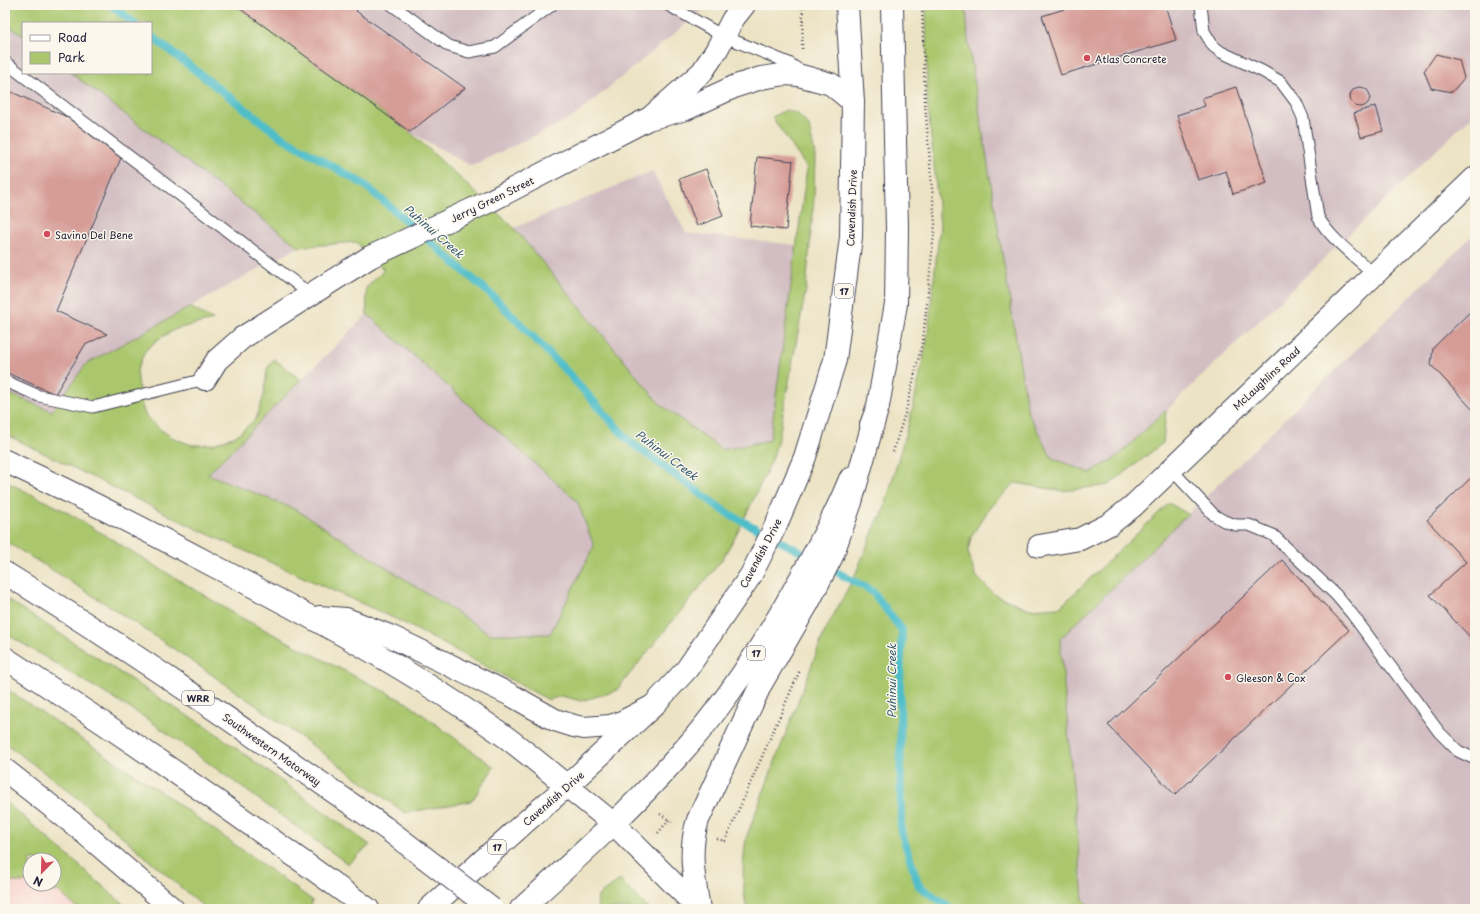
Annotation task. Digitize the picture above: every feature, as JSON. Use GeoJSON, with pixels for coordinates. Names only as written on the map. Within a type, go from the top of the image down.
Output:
{"type":"FeatureCollection","features":[{"type":"Feature","properties":{"kind":"main road","name":"Jerry Green Street"},"geometry":{"type":"LineString","coordinates":[[648,119],[702,72],[716,51],[733,19],[744,5]]}},
{"type":"Feature","properties":{"kind":"main road","name":"17"},"geometry":{"type":"LineString","coordinates":[[847,5],[853,102]]}},
{"type":"Feature","properties":{"kind":"main road"},"geometry":{"type":"LineString","coordinates":[[699,909],[692,855],[693,837],[698,820],[800,599],[832,556],[846,500],[878,406],[896,304],[892,5]]}},
{"type":"Feature","properties":{"kind":"main road","name":"Jerry Green Street"},"geometry":{"type":"LineString","coordinates":[[205,379],[217,360],[233,345],[310,294],[370,257],[490,201],[648,119],[686,109],[736,86],[761,78],[786,74],[831,84],[853,102]]}},
{"type":"Feature","properties":{"kind":"main road","name":"Cavendish Drive"},"geometry":{"type":"LineString","coordinates":[[429,909],[523,824],[568,786],[653,706],[687,669],[751,575],[776,525],[798,474],[835,360],[851,237],[853,102]]}},
{"type":"Feature","properties":{"kind":"main road","name":"McLaughlins Road"},"geometry":{"type":"LineString","coordinates":[[1039,546],[1080,539],[1110,524],[1133,506],[1170,468],[1375,275],[1475,178]]}},
{"type":"Feature","properties":{"kind":"main road"},"geometry":{"type":"LineString","coordinates":[[5,461],[127,520],[309,616],[407,673],[464,709],[504,736],[614,824],[699,909]]}},
{"type":"Feature","properties":{"kind":"main road","name":"Southwestern Motorway"},"geometry":{"type":"LineString","coordinates":[[5,573],[77,617],[242,727],[387,829],[492,909]]}},
{"type":"Feature","properties":{"kind":"main road","name":"17"},"geometry":{"type":"LineString","coordinates":[[521,909],[614,824],[682,753],[719,708],[768,635],[800,599]]}},
{"type":"Feature","properties":{"kind":"main road"},"geometry":{"type":"LineString","coordinates":[[309,616],[346,619],[392,637],[511,695],[555,720],[574,726],[588,728],[610,726],[620,723],[653,706]]}},
{"type":"Feature","properties":{"kind":"main road"},"geometry":{"type":"LineString","coordinates":[[5,658],[118,733],[368,909]]}},
{"type":"Feature","properties":{"kind":"main road"},"geometry":{"type":"LineString","coordinates":[[5,770],[76,825],[173,909]]}},
{"type":"Feature","properties":{"kind":"lane"},"geometry":{"type":"LineString","coordinates":[[392,5],[449,46],[469,52],[495,47],[552,5]]}},
{"type":"Feature","properties":{"kind":"lane"},"geometry":{"type":"LineString","coordinates":[[668,5],[723,36],[790,63],[812,79]]}},
{"type":"Feature","properties":{"kind":"lane"},"geometry":{"type":"LineString","coordinates":[[1201,5],[1204,31],[1213,46],[1226,54],[1262,70],[1281,82],[1296,102],[1303,118],[1318,217],[1322,224],[1375,275]]}},
{"type":"Feature","properties":{"kind":"lane"},"geometry":{"type":"LineString","coordinates":[[5,62],[310,294]]}},
{"type":"Feature","properties":{"kind":"lane"},"geometry":{"type":"LineString","coordinates":[[5,382],[39,396],[93,407],[205,379]]}},
{"type":"Feature","properties":{"kind":"lane"},"geometry":{"type":"LineString","coordinates":[[1170,468],[1214,515],[1236,525],[1249,525],[1272,535],[1336,595],[1352,614],[1439,732],[1458,751],[1475,759]]}},
{"type":"Feature","properties":{"kind":"path"},"geometry":{"type":"LineString","coordinates":[[802,54],[803,5]]}},
{"type":"Feature","properties":{"kind":"path"},"geometry":{"type":"LineString","coordinates":[[712,838],[725,841],[803,662]]}},
{"type":"Feature","properties":{"kind":"path"},"geometry":{"type":"LineString","coordinates":[[660,814],[675,824]]}},
{"type":"Feature","properties":{"kind":"path"},"geometry":{"type":"LineString","coordinates":[[657,834],[669,820]]}},
{"type":"Feature","properties":{"kind":"shaded area"},"geometry":{"type":"Polygon","coordinates":[[[235,5],[709,5],[572,118],[471,166],[410,132],[235,5]]]}},
{"type":"Feature","properties":{"kind":"shaded area"},"geometry":{"type":"Polygon","coordinates":[[[966,5],[1475,5],[1475,113],[1119,456],[1090,473],[1052,459],[1028,413],[968,41],[966,5]]]}},
{"type":"Feature","properties":{"kind":"shaded area"},"geometry":{"type":"Polygon","coordinates":[[[5,23],[22,35],[22,74],[72,74],[299,247],[86,364],[52,411],[5,392],[5,23]]]}},
{"type":"Feature","properties":{"kind":"shaded area"},"geometry":{"type":"Polygon","coordinates":[[[652,171],[686,233],[796,245],[770,440],[722,450],[660,404],[514,228],[652,171]]]}},
{"type":"Feature","properties":{"kind":"shaded area"},"geometry":{"type":"Polygon","coordinates":[[[1475,233],[1475,909],[1091,909],[1083,900],[1060,639],[1475,233]]]}},
{"type":"Feature","properties":{"kind":"shaded area"},"geometry":{"type":"Polygon","coordinates":[[[367,314],[577,501],[594,546],[550,634],[490,634],[297,510],[208,474],[367,314]]]}},
{"type":"Feature","properties":{"kind":"shaded area"},"geometry":{"type":"Polygon","coordinates":[[[5,882],[22,882],[22,892],[59,892],[79,909],[5,909],[5,882]]]}},
{"type":"Feature","properties":{"kind":"green space"},"geometry":{"type":"Polygon","coordinates":[[[5,5],[235,5],[410,132],[514,228],[660,404],[722,450],[770,440],[807,168],[772,117],[786,110],[798,114],[809,126],[815,155],[814,199],[806,289],[779,436],[772,460],[739,530],[721,561],[616,691],[581,701],[561,696],[549,700],[400,621],[199,530],[5,434],[5,392],[52,411],[86,364],[190,307],[213,320],[176,329],[157,340],[145,351],[137,370],[140,399],[145,415],[161,430],[175,439],[192,445],[213,444],[236,436],[256,419],[264,395],[267,369],[274,359],[301,380],[208,474],[297,510],[490,634],[550,634],[594,546],[577,501],[367,314],[366,288],[384,270],[356,242],[299,247],[72,74],[152,74],[152,22],[22,22],[22,35],[5,23],[5,5]]]}},
{"type":"Feature","properties":{"kind":"green space"},"geometry":{"type":"Polygon","coordinates":[[[926,5],[966,5],[968,41],[1028,413],[1052,458],[1090,473],[1118,456],[1166,410],[1163,443],[1109,485],[1063,491],[1015,483],[991,506],[971,537],[968,552],[975,575],[995,595],[1029,609],[1060,607],[1169,503],[1188,514],[1060,639],[1083,899],[1091,909],[747,909],[743,874],[746,838],[824,633],[855,575],[879,517],[881,520],[913,407],[927,340],[940,225],[927,98],[926,5]]]}},
{"type":"Feature","properties":{"kind":"green space"},"geometry":{"type":"Polygon","coordinates":[[[5,481],[65,511],[240,617],[407,703],[494,767],[472,801],[405,813],[258,707],[158,638],[5,541],[5,481]]]}},
{"type":"Feature","properties":{"kind":"green space"},"geometry":{"type":"Polygon","coordinates":[[[5,598],[170,705],[207,727],[370,845],[348,864],[149,720],[5,633],[5,598]]]}},
{"type":"Feature","properties":{"kind":"green space"},"geometry":{"type":"Polygon","coordinates":[[[5,688],[167,796],[312,900],[311,909],[206,909],[73,794],[5,743],[5,688]]]}},
{"type":"Feature","properties":{"kind":"green space"},"geometry":{"type":"Polygon","coordinates":[[[5,801],[129,909],[78,909],[59,892],[62,892],[62,852],[22,852],[22,882],[5,882],[5,801]]]}},
{"type":"Feature","properties":{"kind":"green space"},"geometry":{"type":"Polygon","coordinates":[[[620,880],[649,909],[597,909],[598,896],[620,880]]]}},
{"type":"Feature","properties":{"kind":"building"},"geometry":{"type":"Polygon","coordinates":[[[235,5],[360,5],[356,11],[465,88],[410,132],[235,5]]]}},
{"type":"Feature","properties":{"kind":"building","name":"Atlas Concrete"},"geometry":{"type":"Polygon","coordinates":[[[1077,5],[1165,5],[1176,40],[1061,75],[1042,16],[1077,5]]]}},
{"type":"Feature","properties":{"kind":"building"},"geometry":{"type":"Polygon","coordinates":[[[1436,54],[1459,60],[1464,78],[1452,92],[1431,88],[1424,71],[1436,54]]]}},
{"type":"Feature","properties":{"kind":"building"},"geometry":{"type":"Polygon","coordinates":[[[1236,87],[1267,183],[1233,194],[1226,171],[1198,180],[1177,115],[1205,106],[1202,98],[1236,87]]]}},
{"type":"Feature","properties":{"kind":"building"},"geometry":{"type":"Polygon","coordinates":[[[1360,87],[1367,90],[1370,97],[1367,104],[1360,107],[1353,104],[1350,97],[1353,90],[1360,87]]]}},
{"type":"Feature","properties":{"kind":"building","name":"Savino Del Bene"},"geometry":{"type":"Polygon","coordinates":[[[5,89],[67,117],[121,158],[56,311],[107,334],[85,345],[55,394],[5,372],[5,89]]]}},
{"type":"Feature","properties":{"kind":"building"},"geometry":{"type":"Polygon","coordinates":[[[1376,106],[1383,131],[1361,137],[1354,113],[1376,106]]]}},
{"type":"Feature","properties":{"kind":"building"},"geometry":{"type":"Polygon","coordinates":[[[757,157],[793,161],[786,230],[750,226],[757,157]]]}},
{"type":"Feature","properties":{"kind":"building"},"geometry":{"type":"Polygon","coordinates":[[[706,169],[723,216],[697,226],[679,179],[706,169]]]}},
{"type":"Feature","properties":{"kind":"building"},"geometry":{"type":"Polygon","coordinates":[[[1475,307],[1475,412],[1431,365],[1433,348],[1475,307]]]}},
{"type":"Feature","properties":{"kind":"building"},"geometry":{"type":"Polygon","coordinates":[[[1475,474],[1475,642],[1430,595],[1466,562],[1427,520],[1475,474]]]}},
{"type":"Feature","properties":{"kind":"building","name":"Gleeson & Cox"},"geometry":{"type":"Polygon","coordinates":[[[1282,560],[1349,630],[1175,795],[1108,725],[1282,560]]]}},
{"type":"Feature","properties":{"kind":"waterway","name":"Puhinui Creek"},"geometry":{"type":"LineString","coordinates":[[111,5],[133,22]]}},
{"type":"Feature","properties":{"kind":"waterway","name":"Puhinui Creek"},"geometry":{"type":"LineString","coordinates":[[152,37],[280,136],[365,185],[496,299],[571,376],[629,441],[727,513],[812,558]]}},
{"type":"Feature","properties":{"kind":"waterway","name":"Puhinui Creek"},"geometry":{"type":"LineString","coordinates":[[827,567],[872,591],[902,630],[900,686],[901,831],[919,886],[952,909]]}},
{"type":"Feature","properties":{"kind":"place","name":"Atlas Concrete"},"geometry":{"type":"Point","coordinates":[1087,58]}},
{"type":"Feature","properties":{"kind":"place","name":"Savino Del Bene"},"geometry":{"type":"Point","coordinates":[47,234]}},
{"type":"Feature","properties":{"kind":"place","name":"Gleeson & Cox"},"geometry":{"type":"Point","coordinates":[1228,677]}}]}
